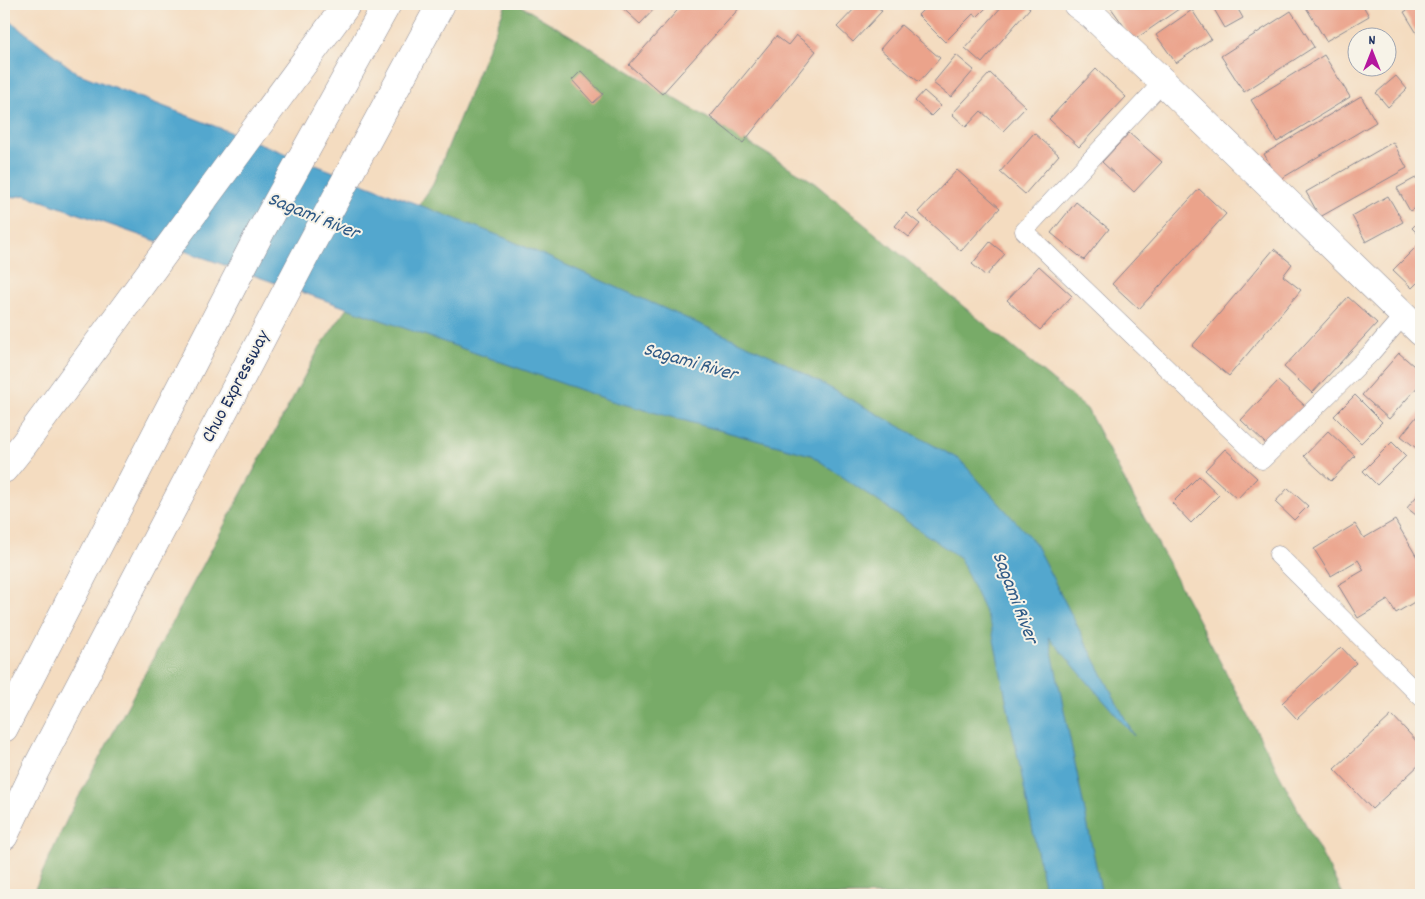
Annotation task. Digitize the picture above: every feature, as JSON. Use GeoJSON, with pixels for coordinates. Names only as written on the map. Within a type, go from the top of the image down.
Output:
{"type":"FeatureCollection","features":[{"type":"Feature","properties":{"kind":"main road"},"geometry":{"type":"LineString","coordinates":[[4,728],[261,232],[387,4]]}},
{"type":"Feature","properties":{"kind":"main road","name":"Chuo Expressway"},"geometry":{"type":"LineString","coordinates":[[4,836],[308,250],[441,4]]}},
{"type":"Feature","properties":{"kind":"main road"},"geometry":{"type":"LineString","coordinates":[[1077,4],[1163,82],[1412,324]]}},
{"type":"Feature","properties":{"kind":"main road"},"geometry":{"type":"LineString","coordinates":[[4,469],[346,5]]}},
{"type":"Feature","properties":{"kind":"lane"},"geometry":{"type":"LineString","coordinates":[[1163,82],[1024,231],[1262,460],[1372,352],[1412,324]]}},
{"type":"Feature","properties":{"kind":"lane"},"geometry":{"type":"LineString","coordinates":[[1278,555],[1421,696]]}},
{"type":"Feature","properties":{"kind":"green space"},"geometry":{"type":"Polygon","coordinates":[[[506,4],[518,4],[812,181],[1087,409],[1343,895],[32,895],[69,815],[320,347],[432,186],[506,4]]]}},
{"type":"Feature","properties":{"kind":"water","name":"Sagami River"},"geometry":{"type":"Polygon","coordinates":[[[4,16],[77,73],[505,238],[776,358],[960,460],[1034,542],[1134,736],[1049,637],[1102,895],[1046,895],[991,625],[960,558],[811,455],[612,401],[25,195],[4,199],[4,16]]]}},
{"type":"Feature","properties":{"kind":"building"},"geometry":{"type":"Polygon","coordinates":[[[618,4],[659,4],[640,24],[618,4]]]}},
{"type":"Feature","properties":{"kind":"building"},"geometry":{"type":"Polygon","coordinates":[[[683,4],[743,4],[662,94],[629,65],[683,4]]]}},
{"type":"Feature","properties":{"kind":"building"},"geometry":{"type":"Polygon","coordinates":[[[859,4],[874,4],[882,11],[853,42],[837,27],[859,4]]]}},
{"type":"Feature","properties":{"kind":"building"},"geometry":{"type":"Polygon","coordinates":[[[929,4],[990,4],[977,17],[973,14],[945,42],[918,15],[929,4]]]}},
{"type":"Feature","properties":{"kind":"building"},"geometry":{"type":"Polygon","coordinates":[[[1004,4],[1025,4],[1030,8],[982,63],[965,48],[1004,4]]]}},
{"type":"Feature","properties":{"kind":"building"},"geometry":{"type":"Polygon","coordinates":[[[1117,4],[1186,4],[1134,40],[1111,8],[1117,4]]]}},
{"type":"Feature","properties":{"kind":"building"},"geometry":{"type":"Polygon","coordinates":[[[1211,4],[1235,4],[1243,18],[1225,28],[1211,4]]]}},
{"type":"Feature","properties":{"kind":"building"},"geometry":{"type":"Polygon","coordinates":[[[1304,4],[1362,4],[1369,16],[1326,41],[1304,4]]]}},
{"type":"Feature","properties":{"kind":"building"},"geometry":{"type":"Polygon","coordinates":[[[1421,4],[1421,33],[1418,35],[1404,12],[1421,4]]]}},
{"type":"Feature","properties":{"kind":"building"},"geometry":{"type":"Polygon","coordinates":[[[1192,10],[1211,39],[1176,63],[1156,35],[1192,10]]]}},
{"type":"Feature","properties":{"kind":"building"},"geometry":{"type":"Polygon","coordinates":[[[1291,11],[1314,47],[1244,92],[1221,56],[1291,11]]]}},
{"type":"Feature","properties":{"kind":"building"},"geometry":{"type":"Polygon","coordinates":[[[901,25],[940,58],[919,82],[880,49],[901,25]]]}},
{"type":"Feature","properties":{"kind":"building"},"geometry":{"type":"Polygon","coordinates":[[[796,35],[816,51],[743,143],[710,117],[776,36],[788,45],[796,35]]]}},
{"type":"Feature","properties":{"kind":"building"},"geometry":{"type":"Polygon","coordinates":[[[956,55],[974,70],[951,97],[933,83],[956,55]]]}},
{"type":"Feature","properties":{"kind":"building"},"geometry":{"type":"Polygon","coordinates":[[[1324,55],[1350,97],[1277,142],[1251,100],[1324,55]]]}},
{"type":"Feature","properties":{"kind":"building"},"geometry":{"type":"Polygon","coordinates":[[[1096,69],[1126,97],[1079,147],[1049,119],[1096,69]]]}},
{"type":"Feature","properties":{"kind":"building"},"geometry":{"type":"Polygon","coordinates":[[[581,71],[603,94],[593,103],[572,80],[581,71]]]}},
{"type":"Feature","properties":{"kind":"building"},"geometry":{"type":"Polygon","coordinates":[[[990,73],[1026,107],[1003,131],[981,111],[966,127],[952,114],[990,73]]]}},
{"type":"Feature","properties":{"kind":"building"},"geometry":{"type":"Polygon","coordinates":[[[1394,78],[1398,78],[1407,89],[1388,107],[1376,93],[1394,78]]]}},
{"type":"Feature","properties":{"kind":"building"},"geometry":{"type":"Polygon","coordinates":[[[924,91],[941,106],[931,116],[915,101],[924,91]]]}},
{"type":"Feature","properties":{"kind":"building"},"geometry":{"type":"Polygon","coordinates":[[[1361,96],[1376,122],[1279,180],[1264,154],[1361,96]]]}},
{"type":"Feature","properties":{"kind":"building"},"geometry":{"type":"Polygon","coordinates":[[[1034,133],[1059,155],[1025,194],[1000,172],[1034,133]]]}},
{"type":"Feature","properties":{"kind":"building"},"geometry":{"type":"Polygon","coordinates":[[[1129,133],[1162,162],[1134,192],[1102,162],[1129,133]]]}},
{"type":"Feature","properties":{"kind":"building"},"geometry":{"type":"Polygon","coordinates":[[[1393,142],[1407,168],[1320,217],[1306,192],[1393,142]]]}},
{"type":"Feature","properties":{"kind":"building"},"geometry":{"type":"Polygon","coordinates":[[[957,170],[1000,208],[961,251],[918,212],[957,170]]]}},
{"type":"Feature","properties":{"kind":"building"},"geometry":{"type":"Polygon","coordinates":[[[1421,175],[1421,204],[1410,211],[1397,188],[1421,175]]]}},
{"type":"Feature","properties":{"kind":"building"},"geometry":{"type":"Polygon","coordinates":[[[1199,189],[1226,214],[1139,309],[1112,284],[1199,189]]]}},
{"type":"Feature","properties":{"kind":"building"},"geometry":{"type":"Polygon","coordinates":[[[1388,196],[1403,222],[1366,242],[1352,216],[1388,196]]]}},
{"type":"Feature","properties":{"kind":"building"},"geometry":{"type":"Polygon","coordinates":[[[1076,202],[1109,229],[1084,260],[1051,233],[1076,202]]]}},
{"type":"Feature","properties":{"kind":"building"},"geometry":{"type":"Polygon","coordinates":[[[906,213],[920,224],[909,237],[895,226],[906,213]]]}},
{"type":"Feature","properties":{"kind":"building"},"geometry":{"type":"Polygon","coordinates":[[[1421,219],[1421,237],[1412,228],[1421,219]]]}},
{"type":"Feature","properties":{"kind":"building"},"geometry":{"type":"Polygon","coordinates":[[[990,242],[1005,254],[986,276],[972,264],[990,242]]]}},
{"type":"Feature","properties":{"kind":"building"},"geometry":{"type":"Polygon","coordinates":[[[1417,246],[1421,250],[1421,279],[1412,288],[1393,270],[1417,246]]]}},
{"type":"Feature","properties":{"kind":"building"},"geometry":{"type":"Polygon","coordinates":[[[1274,249],[1292,264],[1283,276],[1301,290],[1229,376],[1192,346],[1274,249]]]}},
{"type":"Feature","properties":{"kind":"building"},"geometry":{"type":"Polygon","coordinates":[[[1039,266],[1072,296],[1040,330],[1007,300],[1039,266]]]}},
{"type":"Feature","properties":{"kind":"building"},"geometry":{"type":"Polygon","coordinates":[[[1348,297],[1377,323],[1312,393],[1284,367],[1348,297]]]}},
{"type":"Feature","properties":{"kind":"building"},"geometry":{"type":"Polygon","coordinates":[[[1399,353],[1421,372],[1421,383],[1389,419],[1362,395],[1399,353]]]}},
{"type":"Feature","properties":{"kind":"building"},"geometry":{"type":"Polygon","coordinates":[[[1278,381],[1305,406],[1268,446],[1241,420],[1278,381]]]}},
{"type":"Feature","properties":{"kind":"building"},"geometry":{"type":"Polygon","coordinates":[[[1355,395],[1382,422],[1361,443],[1334,416],[1355,395]]]}},
{"type":"Feature","properties":{"kind":"building"},"geometry":{"type":"Polygon","coordinates":[[[1421,411],[1421,452],[1401,436],[1421,411]]]}},
{"type":"Feature","properties":{"kind":"building"},"geometry":{"type":"Polygon","coordinates":[[[1328,431],[1355,456],[1331,481],[1304,456],[1328,431]]]}},
{"type":"Feature","properties":{"kind":"building"},"geometry":{"type":"Polygon","coordinates":[[[1392,442],[1406,456],[1377,485],[1363,471],[1392,442]]]}},
{"type":"Feature","properties":{"kind":"building"},"geometry":{"type":"Polygon","coordinates":[[[1225,449],[1257,478],[1237,499],[1205,470],[1225,449]]]}},
{"type":"Feature","properties":{"kind":"building"},"geometry":{"type":"Polygon","coordinates":[[[1199,476],[1219,495],[1191,523],[1172,503],[1199,476]]]}},
{"type":"Feature","properties":{"kind":"building"},"geometry":{"type":"Polygon","coordinates":[[[1288,488],[1308,506],[1294,520],[1275,502],[1288,488]]]}},
{"type":"Feature","properties":{"kind":"building"},"geometry":{"type":"Polygon","coordinates":[[[1421,491],[1421,519],[1407,508],[1421,491]]]}},
{"type":"Feature","properties":{"kind":"building"},"geometry":{"type":"Polygon","coordinates":[[[1395,520],[1421,564],[1416,569],[1421,578],[1421,598],[1396,613],[1388,600],[1358,618],[1338,585],[1364,570],[1358,560],[1331,576],[1314,549],[1355,524],[1364,538],[1395,520]]]}},
{"type":"Feature","properties":{"kind":"building"},"geometry":{"type":"Polygon","coordinates":[[[1341,647],[1356,663],[1297,719],[1282,703],[1341,647]]]}},
{"type":"Feature","properties":{"kind":"building"},"geometry":{"type":"Polygon","coordinates":[[[1392,715],[1421,746],[1421,763],[1372,809],[1334,769],[1392,715]]]}}]}
